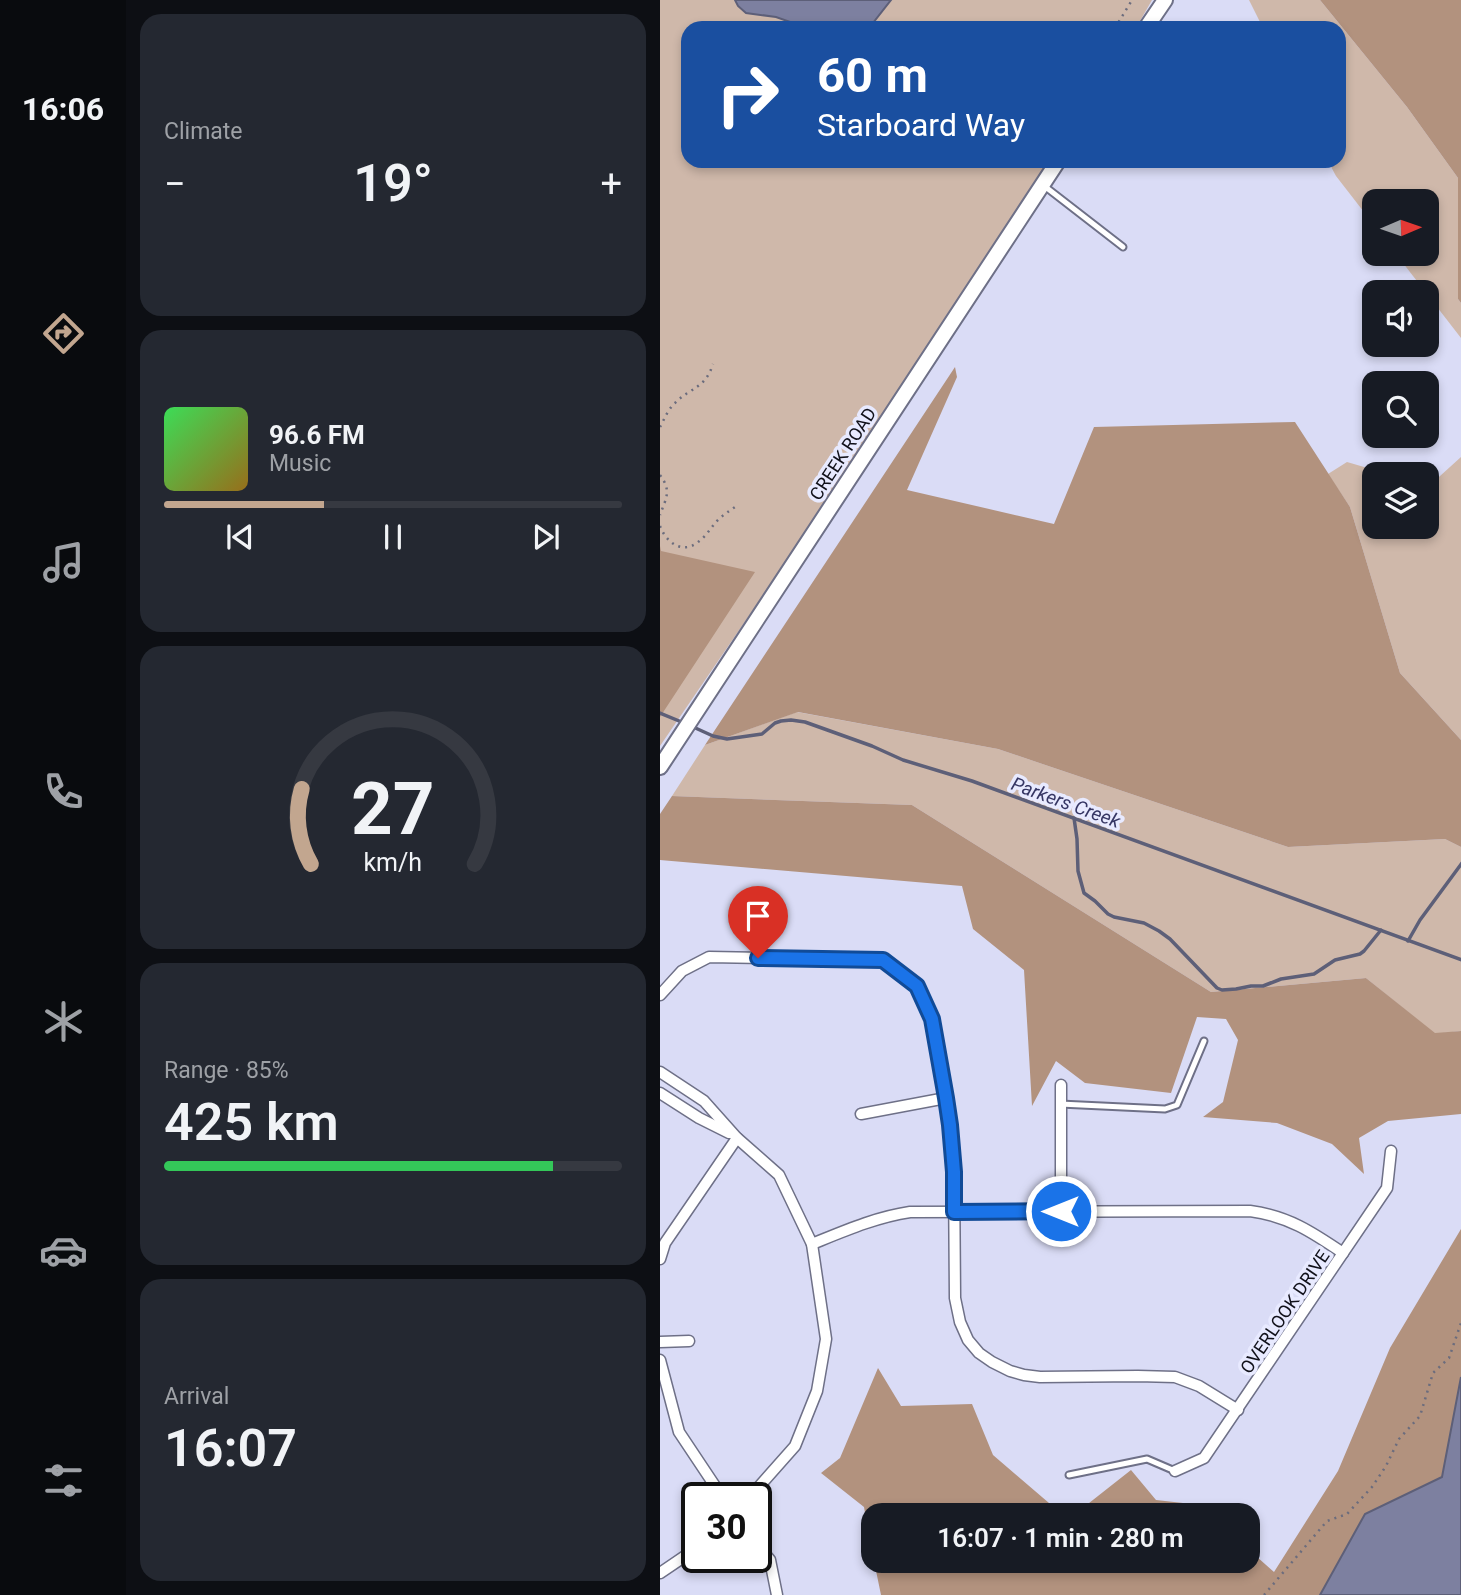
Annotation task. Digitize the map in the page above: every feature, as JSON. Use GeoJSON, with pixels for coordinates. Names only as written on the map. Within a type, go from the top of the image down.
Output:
{"type":"FeatureCollection","features":[{"type":"Feature","properties":{"kind":"main road"},"geometry":{"type":"LineString","coordinates":[[1151,21],[1165,0]]}},
{"type":"Feature","properties":{"kind":"main road","name":"CREEK ROAD"},"geometry":{"type":"LineString","coordinates":[[660,767],[1054,168]]}},
{"type":"Feature","properties":{"kind":"street"},"geometry":{"type":"LineString","coordinates":[[660,996],[682,971],[709,957],[883,960],[917,986],[932,1019],[950,1125],[954,1172],[955,1297],[960,1322],[968,1340],[979,1353],[1010,1371],[1040,1377],[1175,1377],[1199,1386],[1238,1410]]}},
{"type":"Feature","properties":{"kind":"street"},"geometry":{"type":"LineString","coordinates":[[660,1072],[704,1101],[737,1138],[779,1175],[812,1244],[826,1339],[817,1391],[795,1446],[763,1482]]}},
{"type":"Feature","properties":{"kind":"street"},"geometry":{"type":"LineString","coordinates":[[1061,1085],[1061,1211]]}},
{"type":"Feature","properties":{"kind":"street"},"geometry":{"type":"LineString","coordinates":[[660,1093],[737,1138]]}},
{"type":"Feature","properties":{"kind":"street"},"geometry":{"type":"LineString","coordinates":[[861,1114],[946,1098]]}},
{"type":"Feature","properties":{"kind":"street"},"geometry":{"type":"LineString","coordinates":[[660,1259],[665,1243],[737,1138]]}},
{"type":"Feature","properties":{"kind":"street","name":"OVERLOOK DRIVE"},"geometry":{"type":"LineString","coordinates":[[1175,1471],[1204,1458],[1238,1410],[1387,1188],[1391,1151]]}},
{"type":"Feature","properties":{"kind":"street"},"geometry":{"type":"LineString","coordinates":[[812,1244],[846,1229],[894,1214],[910,1212],[1250,1211],[1271,1214],[1300,1225],[1343,1253]]}},
{"type":"Feature","properties":{"kind":"street"},"geometry":{"type":"LineString","coordinates":[[660,1342],[689,1341]]}},
{"type":"Feature","properties":{"kind":"street"},"geometry":{"type":"LineString","coordinates":[[660,1360],[679,1432],[712,1482]]}},
{"type":"Feature","properties":{"kind":"street"},"geometry":{"type":"LineString","coordinates":[[660,1573],[681,1559]]}},
{"type":"Feature","properties":{"kind":"street"},"geometry":{"type":"LineString","coordinates":[[772,1570],[777,1595]]}},
{"type":"Feature","properties":{"kind":"lane"},"geometry":{"type":"LineString","coordinates":[[1043,185],[1123,247]]}},
{"type":"Feature","properties":{"kind":"lane"},"geometry":{"type":"LineString","coordinates":[[1060,1104],[1165,1109],[1177,1105],[1204,1041]]}},
{"type":"Feature","properties":{"kind":"lane"},"geometry":{"type":"LineString","coordinates":[[1069,1475],[1147,1460],[1175,1471]]}},
{"type":"Feature","properties":{"kind":"path"},"geometry":{"type":"LineString","coordinates":[[1120,21],[1131,0]]}},
{"type":"Feature","properties":{"kind":"path"},"geometry":{"type":"LineString","coordinates":[[660,428],[673,404],[703,383],[709,375],[712,363]]}},
{"type":"Feature","properties":{"kind":"path"},"geometry":{"type":"LineString","coordinates":[[660,475],[668,489],[660,514]]}},
{"type":"Feature","properties":{"kind":"path"},"geometry":{"type":"LineString","coordinates":[[660,526],[664,537],[674,546],[691,546],[721,517],[738,505]]}},
{"type":"Feature","properties":{"kind":"path"},"geometry":{"type":"LineString","coordinates":[[1264,1595],[1327,1521],[1347,1514],[1372,1487],[1399,1439],[1420,1416],[1433,1373],[1449,1358],[1461,1320]]}},
{"type":"Feature","properties":{"kind":"shaded area"},"geometry":{"type":"Polygon","coordinates":[[[660,0],[1152,0],[1140,21],[681,21],[681,168],[1053,168],[660,746],[660,0]]]}},
{"type":"Feature","properties":{"kind":"shaded area"},"geometry":{"type":"Polygon","coordinates":[[[1249,0],[1320,0],[1337,21],[1260,21],[1249,0]]]}},
{"type":"Feature","properties":{"kind":"shaded area"},"geometry":{"type":"Polygon","coordinates":[[[1320,0],[1461,0],[1461,303],[1458,299],[1458,178],[1407,107],[1346,32],[1346,21],[1337,21],[1320,0]]]}},
{"type":"Feature","properties":{"kind":"shaded area"},"geometry":{"type":"Polygon","coordinates":[[[1346,32],[1407,107],[1458,178],[1458,299],[1461,303],[1461,338],[1439,310],[1439,280],[1416,280],[1405,266],[1439,266],[1439,189],[1362,189],[1362,210],[1332,168],[1346,168],[1346,32]]]}},
{"type":"Feature","properties":{"kind":"shaded area"},"geometry":{"type":"Polygon","coordinates":[[[955,367],[957,377],[907,490],[1054,524],[1094,427],[1295,422],[1350,507],[1400,673],[1461,740],[1461,847],[1445,839],[1288,847],[998,749],[798,712],[705,745],[955,367]]]}},
{"type":"Feature","properties":{"kind":"shaded area"},"geometry":{"type":"Polygon","coordinates":[[[1461,457],[1461,740],[1400,673],[1350,507],[1328,474],[1347,462],[1362,466],[1362,539],[1439,539],[1439,477],[1461,457]]]}},
{"type":"Feature","properties":{"kind":"shaded area"},"geometry":{"type":"Polygon","coordinates":[[[660,546],[661,551],[755,572],[660,717],[660,546]]]}},
{"type":"Feature","properties":{"kind":"shaded area"},"geometry":{"type":"Polygon","coordinates":[[[797,712],[998,749],[1288,847],[1445,839],[1461,847],[1461,1031],[1435,1034],[1366,978],[1211,992],[912,805],[672,796],[705,745],[797,712]]]}},
{"type":"Feature","properties":{"kind":"shaded area"},"geometry":{"type":"Polygon","coordinates":[[[672,796],[912,805],[1211,992],[1366,978],[1435,1033],[1461,1031],[1461,1114],[1388,1121],[1359,1138],[1364,1174],[1332,1144],[1277,1123],[1203,1117],[1223,1102],[1238,1040],[1226,1019],[1197,1017],[1171,1093],[1085,1083],[1056,1061],[1032,1106],[1024,970],[973,929],[962,886],[660,860],[660,814],[672,796]]]}},
{"type":"Feature","properties":{"kind":"shaded area"},"geometry":{"type":"Polygon","coordinates":[[[1461,1229],[1461,1377],[1442,1477],[1365,1514],[1320,1595],[881,1595],[876,1573],[1260,1573],[1260,1560],[1274,1572],[1338,1471],[1390,1348],[1461,1229]]]}},
{"type":"Feature","properties":{"kind":"shaded area"},"geometry":{"type":"Polygon","coordinates":[[[878,1368],[901,1406],[972,1404],[993,1455],[1049,1503],[861,1505],[821,1473],[840,1458],[878,1368]]]}},
{"type":"Feature","properties":{"kind":"shaded area"},"geometry":{"type":"Polygon","coordinates":[[[1131,1470],[1156,1500],[1183,1503],[1089,1503],[1131,1470]]]}},
{"type":"Feature","properties":{"kind":"water"},"geometry":{"type":"Polygon","coordinates":[[[735,0],[891,0],[874,21],[787,21],[746,13],[735,0]]]}},
{"type":"Feature","properties":{"kind":"water"},"geometry":{"type":"Polygon","coordinates":[[[1461,1377],[1461,1595],[1320,1595],[1365,1514],[1442,1477],[1461,1377]]]}},
{"type":"Feature","properties":{"kind":"waterway","name":"Parkers Creek"},"geometry":{"type":"LineString","coordinates":[[660,713],[684,723]]}},
{"type":"Feature","properties":{"kind":"waterway","name":"Parkers Creek"},"geometry":{"type":"LineString","coordinates":[[691,726],[727,739],[762,734],[781,721],[805,722],[903,760],[972,781],[1462,960]]}},
{"type":"Feature","properties":{"kind":"waterway"},"geometry":{"type":"LineString","coordinates":[[1074,818],[1078,871],[1084,893],[1108,914],[1144,923],[1159,931],[1222,990],[1263,986],[1281,979],[1314,974],[1335,960],[1360,954],[1381,930]]}},
{"type":"Feature","properties":{"kind":"waterway"},"geometry":{"type":"LineString","coordinates":[[1408,941],[1462,863]]}},
{"type":"Feature","properties":{"kind":"route"},"geometry":{"type":"LineString","coordinates":[[758,958],[883,960],[917,986],[932,1019],[946,1098],[954,1172],[954,1212],[1061,1211]]}}]}
